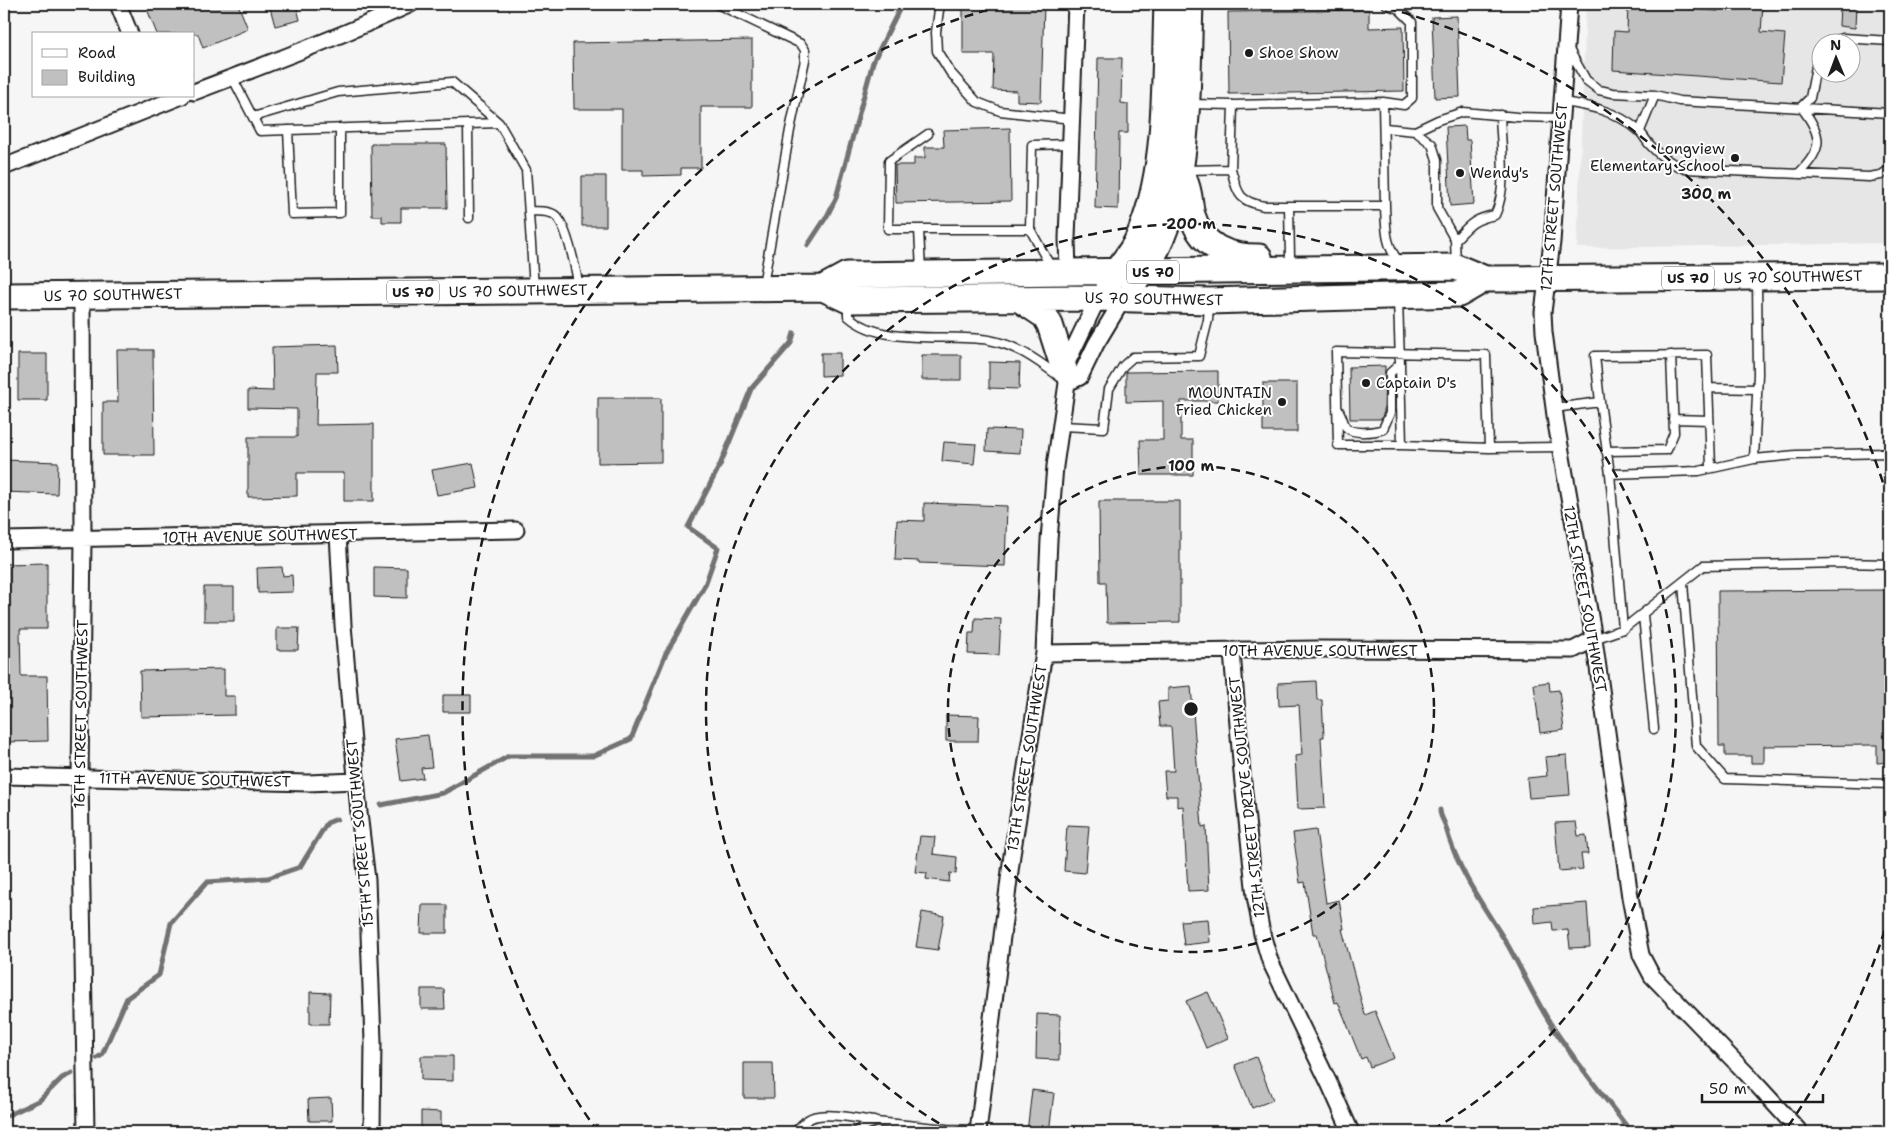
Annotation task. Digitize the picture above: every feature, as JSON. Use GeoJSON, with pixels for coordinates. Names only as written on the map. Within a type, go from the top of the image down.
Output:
{"type":"FeatureCollection","features":[{"type":"Feature","properties":{"kind":"main road","name":"13TH STREET SOUTHWEST"},"geometry":{"type":"LineString","coordinates":[[1098,298],[1137,241],[1147,216],[1156,182],[1163,117],[1167,4]]}},
{"type":"Feature","properties":{"kind":"main road"},"geometry":{"type":"LineString","coordinates":[[1122,299],[1156,249],[1165,230],[1181,170],[1190,4]]}},
{"type":"Feature","properties":{"kind":"main road"},"geometry":{"type":"LineString","coordinates":[[1181,170],[1188,191],[1193,218],[1202,234],[1212,245],[1227,254],[1290,258],[1359,257],[1394,267]]}},
{"type":"Feature","properties":{"kind":"main road","name":"US 70 SOUTHWEST"},"geometry":{"type":"LineString","coordinates":[[823,288],[847,275],[1394,267],[1456,267],[1485,278],[1890,276]]}},
{"type":"Feature","properties":{"kind":"main road","name":"US 70 SOUTHWEST"},"geometry":{"type":"LineString","coordinates":[[4,296],[823,288],[848,300],[1098,298],[1209,301],[1459,294],[1485,278]]}},
{"type":"Feature","properties":{"kind":"main road"},"geometry":{"type":"LineString","coordinates":[[1021,300],[1045,316],[1050,325],[1066,376]]}},
{"type":"Feature","properties":{"kind":"street"},"geometry":{"type":"LineString","coordinates":[[118,4],[129,32]]}},
{"type":"Feature","properties":{"kind":"street"},"geometry":{"type":"LineString","coordinates":[[195,92],[376,20],[411,4]]}},
{"type":"Feature","properties":{"kind":"street"},"geometry":{"type":"LineString","coordinates":[[1061,272],[1067,238],[1076,4]]}},
{"type":"Feature","properties":{"kind":"street","name":"12TH STREET SOUTHWEST"},"geometry":{"type":"LineString","coordinates":[[1570,4],[1544,312],[1544,332],[1560,447],[1594,639],[1619,825],[1642,955],[1652,976],[1800,1132]]}},
{"type":"Feature","properties":{"kind":"street"},"geometry":{"type":"LineString","coordinates":[[4,167],[158,100]]}},
{"type":"Feature","properties":{"kind":"street","name":"16TH STREET SOUTHWEST"},"geometry":{"type":"LineString","coordinates":[[82,296],[83,539],[80,778],[86,1132]]}},
{"type":"Feature","properties":{"kind":"street","name":"13TH STREET SOUTHWEST"},"geometry":{"type":"LineString","coordinates":[[978,1131],[1012,855],[1044,653],[1055,466],[1066,376],[1098,298]]}},
{"type":"Feature","properties":{"kind":"street"},"geometry":{"type":"LineString","coordinates":[[1066,376],[1080,377],[1122,299]]}},
{"type":"Feature","properties":{"kind":"street","name":"10TH AVENUE SOUTHWEST"},"geometry":{"type":"LineString","coordinates":[[4,540],[516,530]]}},
{"type":"Feature","properties":{"kind":"street","name":"15TH STREET SOUTHWEST"},"geometry":{"type":"LineString","coordinates":[[338,534],[342,625],[367,880],[373,1041],[372,1132]]}},
{"type":"Feature","properties":{"kind":"street","name":"10TH AVENUE SOUTHWEST"},"geometry":{"type":"LineString","coordinates":[[1044,653],[1232,652],[1317,649],[1573,650],[1594,639]]}},
{"type":"Feature","properties":{"kind":"street","name":"12TH STREET DRIVE SOUTHWEST"},"geometry":{"type":"LineString","coordinates":[[1232,652],[1255,896],[1262,934],[1270,961],[1351,1132]]}},
{"type":"Feature","properties":{"kind":"street","name":"11TH AVENUE SOUTHWEST"},"geometry":{"type":"LineString","coordinates":[[4,776],[308,783],[356,781]]}},
{"type":"Feature","properties":{"kind":"lane"},"geometry":{"type":"LineString","coordinates":[[717,4],[801,44],[805,50],[805,60],[790,130],[762,289]]}},
{"type":"Feature","properties":{"kind":"lane"},"geometry":{"type":"LineString","coordinates":[[942,4],[939,10],[936,32],[938,51],[950,72],[977,102],[1000,111],[1072,119]]}},
{"type":"Feature","properties":{"kind":"lane"},"geometry":{"type":"LineString","coordinates":[[1186,104],[1383,102],[1404,105],[1412,98],[1412,22],[1398,9],[1386,4]]}},
{"type":"Feature","properties":{"kind":"lane"},"geometry":{"type":"LineString","coordinates":[[1862,39],[1890,41]]}},
{"type":"Feature","properties":{"kind":"lane"},"geometry":{"type":"LineString","coordinates":[[1566,44],[1586,80],[1599,90],[1613,93],[1655,95],[1679,101],[1890,112]]}},
{"type":"Feature","properties":{"kind":"lane"},"geometry":{"type":"LineString","coordinates":[[232,77],[260,131],[499,123]]}},
{"type":"Feature","properties":{"kind":"lane"},"geometry":{"type":"LineString","coordinates":[[253,117],[338,92],[452,82],[499,123],[526,170],[534,291]]}},
{"type":"Feature","properties":{"kind":"lane"},"geometry":{"type":"LineString","coordinates":[[1802,107],[1810,98],[1813,82]]}},
{"type":"Feature","properties":{"kind":"lane"},"geometry":{"type":"LineString","coordinates":[[1640,131],[1655,95]]}},
{"type":"Feature","properties":{"kind":"lane"},"geometry":{"type":"LineString","coordinates":[[1383,102],[1386,238],[1393,255],[1394,267]]}},
{"type":"Feature","properties":{"kind":"lane"},"geometry":{"type":"LineString","coordinates":[[1233,105],[1231,169],[1238,194],[1250,204],[1264,206],[1385,206]]}},
{"type":"Feature","properties":{"kind":"lane"},"geometry":{"type":"LineString","coordinates":[[1385,128],[1415,131],[1438,120],[1463,112],[1500,115],[1592,106],[1610,112],[1640,131],[1650,146],[1668,163],[1685,170],[1869,177],[1882,175],[1890,169]]}},
{"type":"Feature","properties":{"kind":"lane"},"geometry":{"type":"LineString","coordinates":[[1798,174],[1810,162],[1816,149],[1818,136],[1813,122],[1802,107]]}},
{"type":"Feature","properties":{"kind":"lane"},"geometry":{"type":"LineString","coordinates":[[1456,240],[1471,223],[1480,218],[1496,215],[1500,204],[1502,189],[1500,115]]}},
{"type":"Feature","properties":{"kind":"lane"},"geometry":{"type":"LineString","coordinates":[[468,124],[469,218]]}},
{"type":"Feature","properties":{"kind":"lane"},"geometry":{"type":"LineString","coordinates":[[288,130],[292,214],[340,213],[340,128]]}},
{"type":"Feature","properties":{"kind":"lane"},"geometry":{"type":"LineString","coordinates":[[1415,131],[1432,144],[1437,160],[1437,208],[1456,240],[1456,267]]}},
{"type":"Feature","properties":{"kind":"lane"},"geometry":{"type":"LineString","coordinates":[[928,134],[889,161],[888,229],[1030,229]]}},
{"type":"Feature","properties":{"kind":"lane"},"geometry":{"type":"LineString","coordinates":[[1061,272],[1030,229],[1032,145],[1071,144]]}},
{"type":"Feature","properties":{"kind":"lane"},"geometry":{"type":"LineString","coordinates":[[1181,170],[1231,169]]}},
{"type":"Feature","properties":{"kind":"lane"},"geometry":{"type":"LineString","coordinates":[[1289,206],[1290,258]]}},
{"type":"Feature","properties":{"kind":"lane"},"geometry":{"type":"LineString","coordinates":[[529,211],[548,212],[555,215],[560,222],[575,264],[579,290]]}},
{"type":"Feature","properties":{"kind":"lane"},"geometry":{"type":"LineString","coordinates":[[920,229],[921,274]]}},
{"type":"Feature","properties":{"kind":"lane"},"geometry":{"type":"LineString","coordinates":[[1754,459],[1757,389],[1757,278]]}},
{"type":"Feature","properties":{"kind":"lane"},"geometry":{"type":"LineString","coordinates":[[1398,296],[1402,445]]}},
{"type":"Feature","properties":{"kind":"lane"},"geometry":{"type":"LineString","coordinates":[[848,300],[848,316],[856,323],[882,334],[989,340],[1021,350],[1066,376]]}},
{"type":"Feature","properties":{"kind":"lane"},"geometry":{"type":"LineString","coordinates":[[1061,426],[1104,428],[1109,389],[1123,366],[1133,356],[1199,356],[1208,320],[1209,301]]}},
{"type":"Feature","properties":{"kind":"lane"},"geometry":{"type":"LineString","coordinates":[[1489,448],[1486,355],[1336,352],[1338,445],[1489,448],[1560,447]]}},
{"type":"Feature","properties":{"kind":"lane"},"geometry":{"type":"LineString","coordinates":[[1606,451],[1667,450],[1674,433],[1671,355]]}},
{"type":"Feature","properties":{"kind":"lane"},"geometry":{"type":"LineString","coordinates":[[1624,629],[1610,474],[1594,356],[1707,355],[1711,467]]}},
{"type":"Feature","properties":{"kind":"lane"},"geometry":{"type":"LineString","coordinates":[[1337,408],[1349,430],[1355,432],[1383,429],[1390,414],[1390,372],[1400,364]]}},
{"type":"Feature","properties":{"kind":"lane"},"geometry":{"type":"LineString","coordinates":[[1708,388],[1757,389]]}},
{"type":"Feature","properties":{"kind":"lane"},"geometry":{"type":"LineString","coordinates":[[1554,408],[1600,402]]}},
{"type":"Feature","properties":{"kind":"lane"},"geometry":{"type":"LineString","coordinates":[[1673,419],[1709,420]]}},
{"type":"Feature","properties":{"kind":"lane"},"geometry":{"type":"LineString","coordinates":[[1610,474],[1699,470],[1754,459],[1796,455],[1890,453]]}},
{"type":"Feature","properties":{"kind":"lane"},"geometry":{"type":"LineString","coordinates":[[1594,639],[1624,629],[1684,583],[1702,566],[1814,563],[1890,564]]}},
{"type":"Feature","properties":{"kind":"lane"},"geometry":{"type":"LineString","coordinates":[[1684,583],[1696,746],[1725,779],[1890,784]]}},
{"type":"Feature","properties":{"kind":"lane"},"geometry":{"type":"LineString","coordinates":[[1642,615],[1654,729]]}},
{"type":"Feature","properties":{"kind":"lane"},"geometry":{"type":"LineString","coordinates":[[795,1132],[802,1124],[816,1116],[840,1116],[876,1122],[978,1131]]}},
{"type":"Feature","properties":{"kind":"lane"},"geometry":{"type":"LineString","coordinates":[[855,1132],[864,1126],[876,1122]]}},
{"type":"Feature","properties":{"kind":"shaded area","name":"Longview Elementary School"},"geometry":{"type":"Polygon","coordinates":[[[1586,4],[1890,4],[1890,243],[1577,248],[1586,4]]]}},
{"type":"Feature","properties":{"kind":"building"},"geometry":{"type":"Polygon","coordinates":[[[145,4],[238,4],[248,29],[203,48],[198,34],[195,34],[195,32],[156,32],[145,4]]]}},
{"type":"Feature","properties":{"kind":"building"},"geometry":{"type":"Polygon","coordinates":[[[269,4],[296,4],[300,20],[275,26],[269,4]]]}},
{"type":"Feature","properties":{"kind":"building"},"geometry":{"type":"Polygon","coordinates":[[[963,4],[1044,4],[1041,102],[1017,101],[1017,91],[993,90],[994,54],[963,54],[963,4]]]}},
{"type":"Feature","properties":{"kind":"building"},"geometry":{"type":"Polygon","coordinates":[[[1719,4],[1763,4],[1761,32],[1785,34],[1781,82],[1613,70],[1614,31],[1627,32],[1628,5],[1718,11],[1719,4]]]}},
{"type":"Feature","properties":{"kind":"building"},"geometry":{"type":"Polygon","coordinates":[[[1840,4],[1856,4],[1855,28],[1839,26],[1840,4]]]}},
{"type":"Feature","properties":{"kind":"building"},"geometry":{"type":"Polygon","coordinates":[[[1369,10],[1369,28],[1403,27],[1404,91],[1229,94],[1228,12],[1369,10]]]}},
{"type":"Feature","properties":{"kind":"building"},"geometry":{"type":"Polygon","coordinates":[[[1457,16],[1460,97],[1435,98],[1432,17],[1457,16]]]}},
{"type":"Feature","properties":{"kind":"building"},"geometry":{"type":"Polygon","coordinates":[[[752,40],[752,107],[701,107],[701,168],[681,168],[681,175],[643,176],[643,170],[622,170],[622,109],[574,109],[573,43],[752,40]]]}},
{"type":"Feature","properties":{"kind":"building"},"geometry":{"type":"Polygon","coordinates":[[[1098,58],[1122,58],[1121,103],[1128,104],[1128,133],[1119,133],[1118,209],[1095,208],[1098,58]]]}},
{"type":"Feature","properties":{"kind":"building"},"geometry":{"type":"Polygon","coordinates":[[[1465,126],[1466,140],[1470,140],[1474,204],[1450,206],[1446,127],[1465,126]]]}},
{"type":"Feature","properties":{"kind":"building"},"geometry":{"type":"Polygon","coordinates":[[[1010,128],[1011,201],[896,203],[895,165],[914,165],[914,158],[925,158],[925,147],[944,147],[943,130],[1010,128]]]}},
{"type":"Feature","properties":{"kind":"building"},"geometry":{"type":"Polygon","coordinates":[[[371,144],[446,144],[447,208],[401,208],[401,222],[382,222],[382,216],[372,216],[371,144]]]}},
{"type":"Feature","properties":{"kind":"building"},"geometry":{"type":"Polygon","coordinates":[[[582,176],[606,176],[606,226],[582,226],[582,176]]]}},
{"type":"Feature","properties":{"kind":"building"},"geometry":{"type":"Polygon","coordinates":[[[337,345],[338,372],[317,372],[316,425],[374,424],[374,501],[344,501],[344,473],[297,473],[297,496],[248,497],[248,437],[297,437],[297,409],[248,408],[248,390],[273,391],[272,347],[337,345]]]}},
{"type":"Feature","properties":{"kind":"building"},"geometry":{"type":"Polygon","coordinates":[[[117,350],[153,350],[154,455],[103,455],[103,402],[118,402],[117,350]]]}},
{"type":"Feature","properties":{"kind":"building"},"geometry":{"type":"Polygon","coordinates":[[[821,353],[840,353],[840,375],[821,376],[821,353]]]}},
{"type":"Feature","properties":{"kind":"building"},"geometry":{"type":"Polygon","coordinates":[[[18,354],[47,354],[47,400],[18,400],[18,354]]]}},
{"type":"Feature","properties":{"kind":"building"},"geometry":{"type":"Polygon","coordinates":[[[922,355],[961,355],[961,380],[922,380],[922,355]]]}},
{"type":"Feature","properties":{"kind":"building"},"geometry":{"type":"Polygon","coordinates":[[[989,362],[1020,363],[1019,389],[989,388],[989,362]]]}},
{"type":"Feature","properties":{"kind":"building"},"geometry":{"type":"Polygon","coordinates":[[[1385,366],[1384,412],[1381,419],[1350,419],[1349,367],[1385,366]]]}},
{"type":"Feature","properties":{"kind":"building"},"geometry":{"type":"Polygon","coordinates":[[[1218,371],[1218,401],[1181,401],[1181,440],[1193,440],[1193,475],[1141,475],[1140,440],[1163,440],[1163,401],[1126,402],[1126,372],[1218,371]]]}},
{"type":"Feature","properties":{"kind":"building"},"geometry":{"type":"Polygon","coordinates":[[[1263,383],[1297,383],[1297,432],[1263,432],[1263,383]]]}},
{"type":"Feature","properties":{"kind":"building"},"geometry":{"type":"Polygon","coordinates":[[[598,398],[661,398],[661,462],[598,463],[598,398]]]}},
{"type":"Feature","properties":{"kind":"building"},"geometry":{"type":"Polygon","coordinates":[[[987,429],[1021,430],[1020,453],[986,451],[987,429]]]}},
{"type":"Feature","properties":{"kind":"building"},"geometry":{"type":"Polygon","coordinates":[[[944,442],[976,444],[974,464],[942,461],[944,442]]]}},
{"type":"Feature","properties":{"kind":"building"},"geometry":{"type":"Polygon","coordinates":[[[4,460],[58,462],[57,494],[4,492],[4,460]]]}},
{"type":"Feature","properties":{"kind":"building"},"geometry":{"type":"Polygon","coordinates":[[[473,463],[478,488],[437,495],[432,470],[473,463]]]}},
{"type":"Feature","properties":{"kind":"building"},"geometry":{"type":"Polygon","coordinates":[[[1099,501],[1180,501],[1180,622],[1107,623],[1106,582],[1100,582],[1099,501]]]}},
{"type":"Feature","properties":{"kind":"building"},"geometry":{"type":"Polygon","coordinates":[[[924,503],[1007,506],[1005,566],[919,563],[919,561],[895,560],[897,520],[924,521],[924,503]]]}},
{"type":"Feature","properties":{"kind":"building"},"geometry":{"type":"Polygon","coordinates":[[[47,563],[47,629],[20,629],[21,676],[47,676],[48,741],[4,742],[4,564],[47,563]]]}},
{"type":"Feature","properties":{"kind":"building"},"geometry":{"type":"Polygon","coordinates":[[[282,567],[283,576],[292,575],[293,592],[258,593],[257,568],[282,567]]]}},
{"type":"Feature","properties":{"kind":"building"},"geometry":{"type":"Polygon","coordinates":[[[374,567],[407,568],[407,598],[374,597],[374,567]]]}},
{"type":"Feature","properties":{"kind":"building"},"geometry":{"type":"Polygon","coordinates":[[[204,587],[234,587],[234,621],[204,621],[204,587]]]}},
{"type":"Feature","properties":{"kind":"building"},"geometry":{"type":"Polygon","coordinates":[[[1890,590],[1890,762],[1877,763],[1877,745],[1764,746],[1764,763],[1751,763],[1751,756],[1725,756],[1725,746],[1719,746],[1718,591],[1890,590]]]}},
{"type":"Feature","properties":{"kind":"building"},"geometry":{"type":"Polygon","coordinates":[[[975,618],[1001,619],[999,655],[968,654],[969,633],[974,633],[975,618]]]}},
{"type":"Feature","properties":{"kind":"building"},"geometry":{"type":"Polygon","coordinates":[[[277,628],[299,628],[298,650],[277,650],[277,628]]]}},
{"type":"Feature","properties":{"kind":"building"},"geometry":{"type":"Polygon","coordinates":[[[224,669],[224,696],[235,696],[235,715],[141,717],[140,671],[224,669]]]}},
{"type":"Feature","properties":{"kind":"building"},"geometry":{"type":"Polygon","coordinates":[[[1316,681],[1317,700],[1322,700],[1324,737],[1321,737],[1325,808],[1298,809],[1295,756],[1302,755],[1299,705],[1279,706],[1278,683],[1316,681]]]}},
{"type":"Feature","properties":{"kind":"building"},"geometry":{"type":"Polygon","coordinates":[[[1549,682],[1550,691],[1559,690],[1564,730],[1540,733],[1534,684],[1549,682]]]}},
{"type":"Feature","properties":{"kind":"building"},"geometry":{"type":"Polygon","coordinates":[[[1191,686],[1202,827],[1206,826],[1209,890],[1188,891],[1183,806],[1177,807],[1177,796],[1166,796],[1164,771],[1174,771],[1171,726],[1160,726],[1158,702],[1168,701],[1168,688],[1191,686]]]}},
{"type":"Feature","properties":{"kind":"building"},"geometry":{"type":"Polygon","coordinates":[[[443,695],[471,695],[471,712],[443,712],[443,695]]]}},
{"type":"Feature","properties":{"kind":"building"},"geometry":{"type":"Polygon","coordinates":[[[946,715],[979,716],[978,741],[946,741],[946,715]]]}},
{"type":"Feature","properties":{"kind":"building"},"geometry":{"type":"Polygon","coordinates":[[[428,735],[432,767],[421,768],[423,778],[401,781],[395,739],[428,735]]]}},
{"type":"Feature","properties":{"kind":"building"},"geometry":{"type":"Polygon","coordinates":[[[1567,755],[1570,795],[1529,798],[1527,778],[1547,776],[1545,757],[1567,755]]]}},
{"type":"Feature","properties":{"kind":"building"},"geometry":{"type":"Polygon","coordinates":[[[1576,822],[1578,836],[1586,835],[1588,854],[1581,854],[1583,869],[1559,871],[1555,823],[1576,822]]]}},
{"type":"Feature","properties":{"kind":"building"},"geometry":{"type":"Polygon","coordinates":[[[1067,825],[1089,826],[1085,873],[1064,871],[1067,825]]]}},
{"type":"Feature","properties":{"kind":"building"},"geometry":{"type":"Polygon","coordinates":[[[1316,830],[1326,903],[1339,900],[1344,929],[1342,929],[1365,1015],[1375,1011],[1394,1058],[1370,1067],[1366,1057],[1361,1059],[1338,1002],[1335,1003],[1317,934],[1313,934],[1305,882],[1300,883],[1293,833],[1316,830]]]}},
{"type":"Feature","properties":{"kind":"building"},"geometry":{"type":"Polygon","coordinates":[[[920,836],[935,837],[933,854],[957,857],[956,874],[950,873],[949,882],[926,879],[927,873],[915,872],[920,836]]]}},
{"type":"Feature","properties":{"kind":"building"},"geometry":{"type":"Polygon","coordinates":[[[1587,903],[1590,947],[1570,948],[1568,930],[1553,931],[1552,922],[1535,924],[1534,907],[1587,903]]]}},
{"type":"Feature","properties":{"kind":"building"},"geometry":{"type":"Polygon","coordinates":[[[422,905],[447,905],[447,933],[421,933],[422,905]]]}},
{"type":"Feature","properties":{"kind":"building"},"geometry":{"type":"Polygon","coordinates":[[[922,912],[944,916],[938,950],[916,947],[922,912]]]}},
{"type":"Feature","properties":{"kind":"building"},"geometry":{"type":"Polygon","coordinates":[[[1208,919],[1210,942],[1184,945],[1181,921],[1208,919]]]}},
{"type":"Feature","properties":{"kind":"building"},"geometry":{"type":"Polygon","coordinates":[[[421,989],[444,989],[445,1009],[421,1009],[421,989]]]}},
{"type":"Feature","properties":{"kind":"building"},"geometry":{"type":"Polygon","coordinates":[[[310,992],[330,993],[329,1024],[310,1024],[310,992]]]}},
{"type":"Feature","properties":{"kind":"building"},"geometry":{"type":"Polygon","coordinates":[[[1208,992],[1228,1038],[1206,1048],[1186,1001],[1208,992]]]}},
{"type":"Feature","properties":{"kind":"building"},"geometry":{"type":"Polygon","coordinates":[[[1037,1014],[1060,1015],[1059,1060],[1036,1059],[1037,1014]]]}},
{"type":"Feature","properties":{"kind":"building"},"geometry":{"type":"Polygon","coordinates":[[[421,1056],[453,1056],[453,1081],[421,1080],[421,1056]]]}},
{"type":"Feature","properties":{"kind":"building"},"geometry":{"type":"Polygon","coordinates":[[[1256,1057],[1273,1100],[1252,1108],[1235,1065],[1256,1057]]]}},
{"type":"Feature","properties":{"kind":"building"},"geometry":{"type":"Polygon","coordinates":[[[744,1063],[773,1063],[774,1098],[744,1098],[744,1063]]]}},
{"type":"Feature","properties":{"kind":"building"},"geometry":{"type":"Polygon","coordinates":[[[1032,1090],[1054,1093],[1049,1132],[1027,1132],[1032,1090]]]}},
{"type":"Feature","properties":{"kind":"building"},"geometry":{"type":"Polygon","coordinates":[[[331,1098],[332,1121],[309,1121],[308,1099],[331,1098]]]}},
{"type":"Feature","properties":{"kind":"building"},"geometry":{"type":"Polygon","coordinates":[[[421,1111],[441,1112],[441,1132],[421,1132],[421,1111]]]}},
{"type":"Feature","properties":{"kind":"waterway"},"geometry":{"type":"LineString","coordinates":[[808,245],[836,198],[873,62],[902,4]]}},
{"type":"Feature","properties":{"kind":"waterway"},"geometry":{"type":"LineString","coordinates":[[381,805],[443,793],[509,756],[593,756],[631,739],[666,653],[705,585],[718,548],[688,527],[720,465],[751,389],[791,343],[794,333]]}},
{"type":"Feature","properties":{"kind":"waterway"},"geometry":{"type":"LineString","coordinates":[[1440,810],[1451,844],[1464,873],[1506,942],[1542,1010],[1574,1057],[1631,1132]]}},
{"type":"Feature","properties":{"kind":"waterway"},"geometry":{"type":"LineString","coordinates":[[97,1058],[102,1055],[127,998],[159,975],[171,923],[207,882],[268,878],[300,867],[327,823],[337,819]]}},
{"type":"Feature","properties":{"kind":"waterway"},"geometry":{"type":"LineString","coordinates":[[4,1117],[40,1100],[62,1078],[72,1073]]}},
{"type":"Feature","properties":{"kind":"place","name":"Shoe Show"},"geometry":{"type":"Point","coordinates":[1249,53]}},
{"type":"Feature","properties":{"kind":"place","name":"Longview Elementary School"},"geometry":{"type":"Point","coordinates":[1735,158]}},
{"type":"Feature","properties":{"kind":"place","name":"Wendy's"},"geometry":{"type":"Point","coordinates":[1460,173]}},
{"type":"Feature","properties":{"kind":"place","name":"Captain D's"},"geometry":{"type":"Point","coordinates":[1366,383]}},
{"type":"Feature","properties":{"kind":"place","name":"MOUNTAIN Fried Chicken"},"geometry":{"type":"Point","coordinates":[1282,402]}}]}
